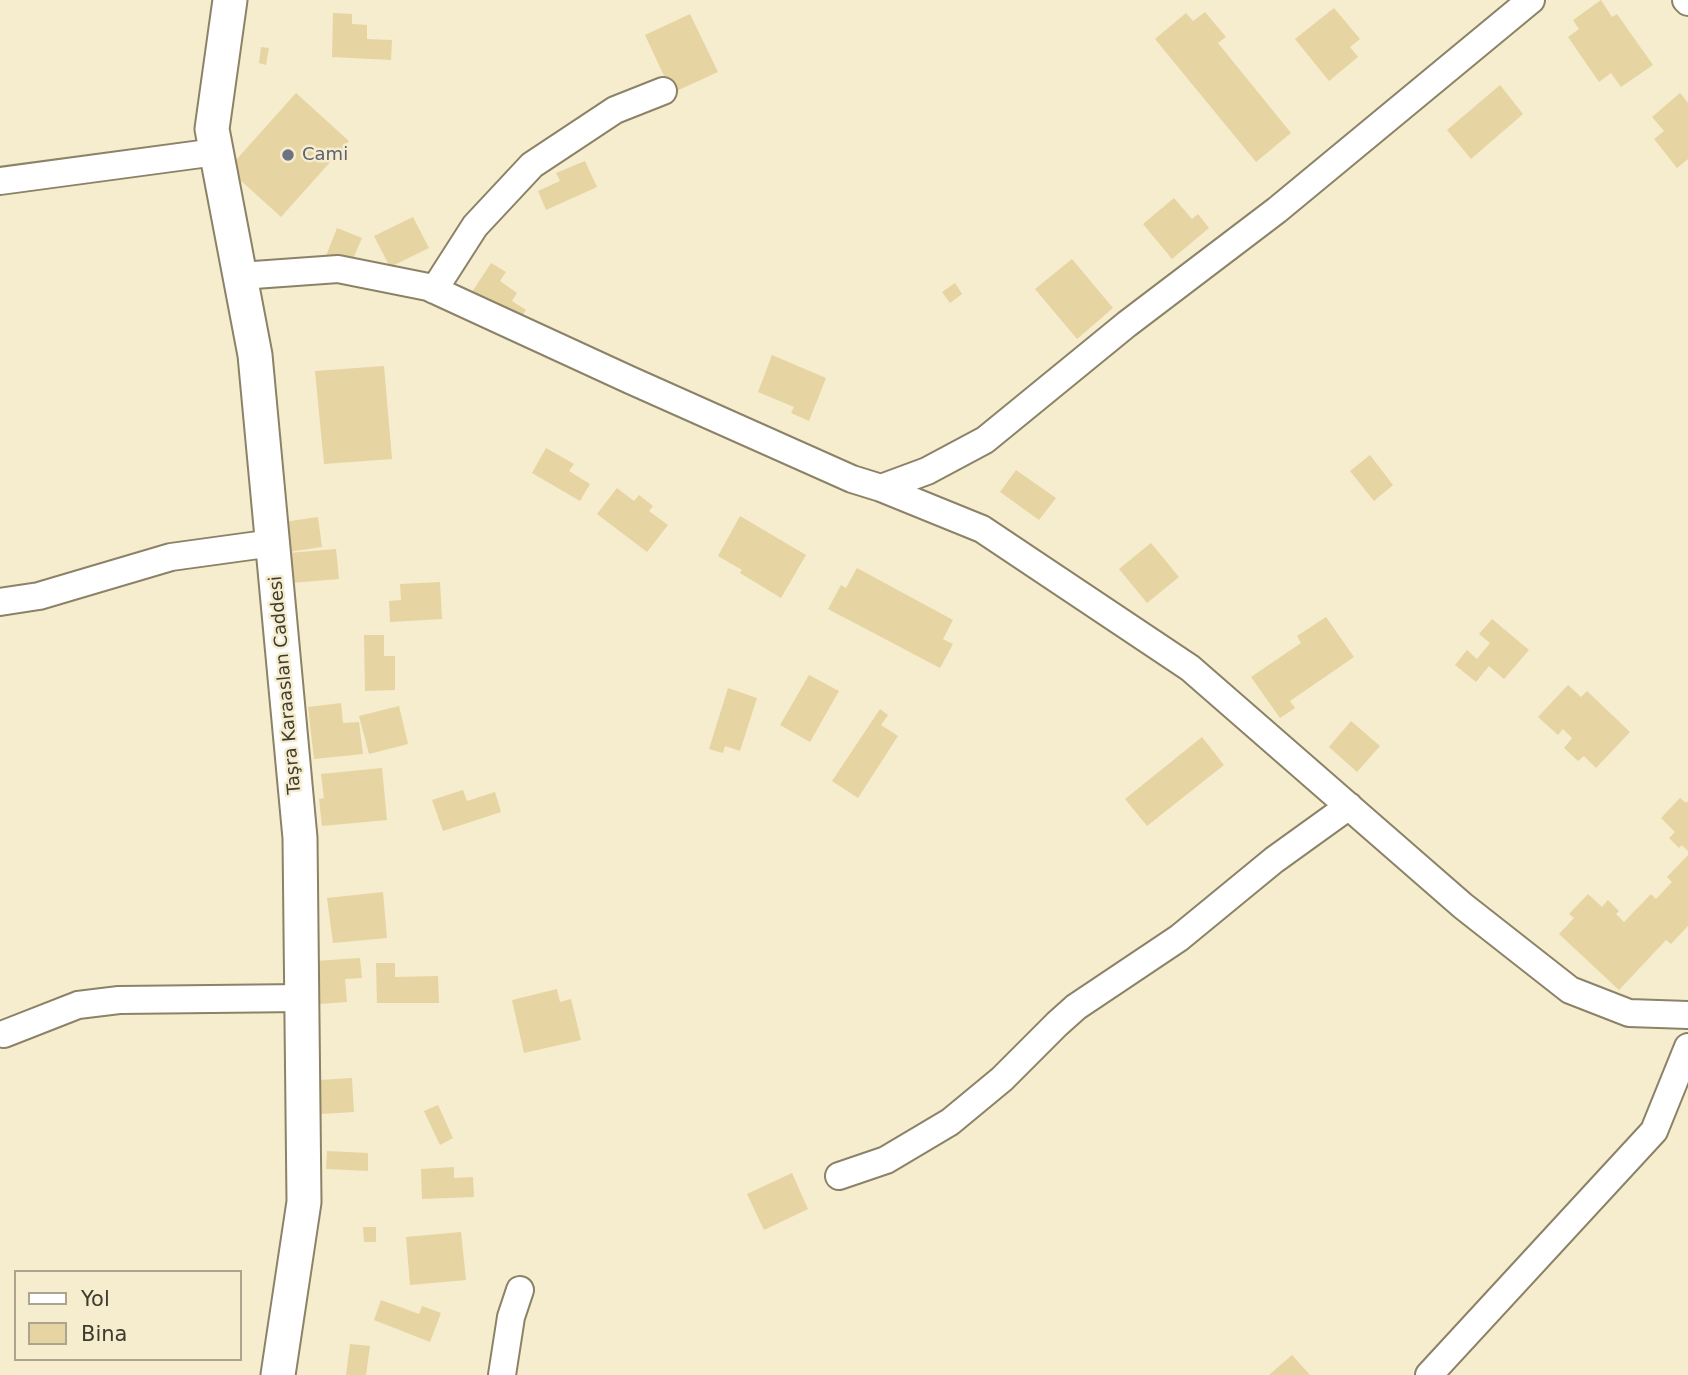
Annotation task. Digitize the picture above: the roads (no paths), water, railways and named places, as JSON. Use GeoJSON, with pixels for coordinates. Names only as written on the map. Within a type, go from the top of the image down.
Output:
{"type":"FeatureCollection","features":[{"type":"Feature","properties":{"kind":"street","name":"Taşra Karaaslan Caddesi"},"geometry":{"type":"LineString","coordinates":[[230,0],[212,129],[256,355],[300,838],[304,1202],[278,1375]]}},
{"type":"Feature","properties":{"kind":"street"},"geometry":{"type":"LineString","coordinates":[[881,488],[927,471],[985,440],[1127,324],[1277,210],[1531,0]]}},
{"type":"Feature","properties":{"kind":"street"},"geometry":{"type":"LineString","coordinates":[[434,289],[475,226],[532,165],[615,110],[663,91]]}},
{"type":"Feature","properties":{"kind":"street"},"geometry":{"type":"LineString","coordinates":[[0,181],[216,152]]}},
{"type":"Feature","properties":{"kind":"street"},"geometry":{"type":"LineString","coordinates":[[240,276],[338,269],[434,289],[852,479],[982,529],[1191,668],[1462,906],[1570,990],[1629,1013],[1688,1016]]}},
{"type":"Feature","properties":{"kind":"street"},"geometry":{"type":"LineString","coordinates":[[0,602],[39,596],[171,557],[273,542]]}},
{"type":"Feature","properties":{"kind":"street"},"geometry":{"type":"LineString","coordinates":[[839,1176],[886,1160],[950,1122],[1002,1079],[1076,1007],[1179,938],[1274,860],[1349,806]]}},
{"type":"Feature","properties":{"kind":"street"},"geometry":{"type":"LineString","coordinates":[[4,1034],[78,1005],[119,1000],[302,998]]}},
{"type":"Feature","properties":{"kind":"street"},"geometry":{"type":"LineString","coordinates":[[1429,1375],[1654,1131],[1688,1047]]}},
{"type":"Feature","properties":{"kind":"street"},"geometry":{"type":"LineString","coordinates":[[502,1375],[511,1317],[520,1290]]}},
{"type":"Feature","properties":{"kind":"place","name":"Cami"},"geometry":{"type":"Point","coordinates":[288,155]}}]}
